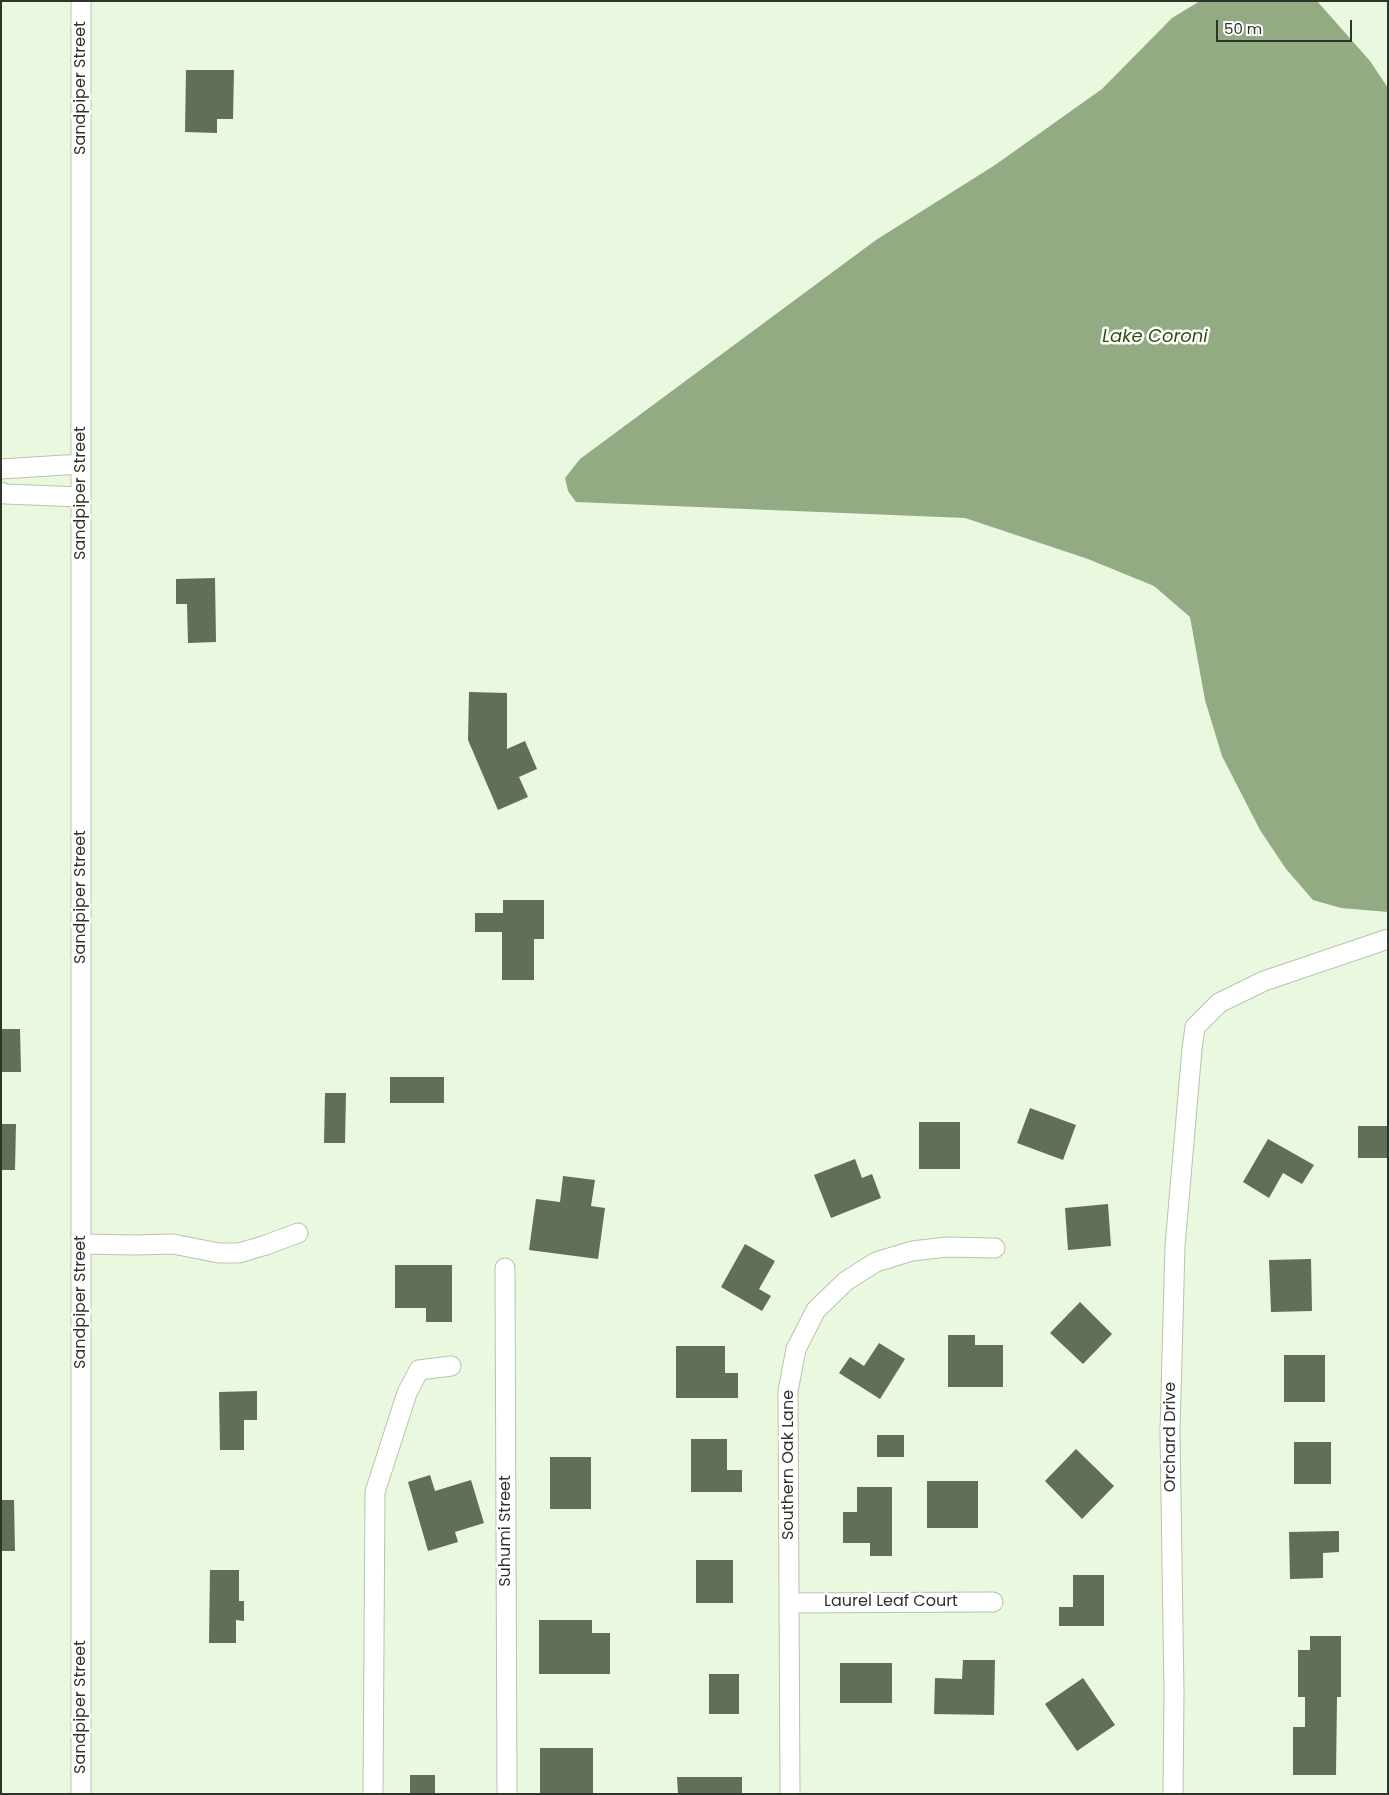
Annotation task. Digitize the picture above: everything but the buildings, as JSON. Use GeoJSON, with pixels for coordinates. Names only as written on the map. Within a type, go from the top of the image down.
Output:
{"type":"FeatureCollection","features":[{"type":"Feature","properties":{"kind":"street","name":"Sandpiper Street"},"geometry":{"type":"LineString","coordinates":[[81,1],[81,1794]]}},
{"type":"Feature","properties":{"kind":"street"},"geometry":{"type":"LineString","coordinates":[[1,469],[81,464]]}},
{"type":"Feature","properties":{"kind":"street"},"geometry":{"type":"LineString","coordinates":[[1,492],[5,494],[81,497]]}},
{"type":"Feature","properties":{"kind":"street","name":"Orchard Drive"},"geometry":{"type":"LineString","coordinates":[[1173,1794],[1174,1692],[1170,1431],[1176,1246],[1195,1027],[1219,1003],[1264,981],[1388,940]]}},
{"type":"Feature","properties":{"kind":"street"},"geometry":{"type":"LineString","coordinates":[[81,1244],[173,1244],[219,1253],[238,1253],[298,1234]]}},
{"type":"Feature","properties":{"kind":"street","name":"Southern Oak Lane"},"geometry":{"type":"LineString","coordinates":[[790,1794],[788,1391],[796,1349],[816,1310],[846,1281],[876,1262],[912,1251],[947,1247],[995,1248]]}},
{"type":"Feature","properties":{"kind":"street","name":"Suhumi Street"},"geometry":{"type":"LineString","coordinates":[[505,1268],[507,1794]]}},
{"type":"Feature","properties":{"kind":"street"},"geometry":{"type":"LineString","coordinates":[[373,1794],[375,1492],[407,1393],[419,1370],[451,1366]]}},
{"type":"Feature","properties":{"kind":"street","name":"Laurel Leaf Court"},"geometry":{"type":"LineString","coordinates":[[789,1603],[993,1602]]}},
{"type":"Feature","properties":{"kind":"water","name":"Lake Coroni"},"geometry":{"type":"Polygon","coordinates":[[[1200,1],[1317,1],[1370,61],[1388,88],[1388,912],[1341,908],[1313,900],[1286,869],[1260,830],[1222,756],[1205,700],[1190,617],[1154,586],[1088,559],[965,518],[576,502],[568,491],[565,478],[580,459],[876,240],[995,165],[1102,89],[1172,18],[1200,1]]]}}]}
